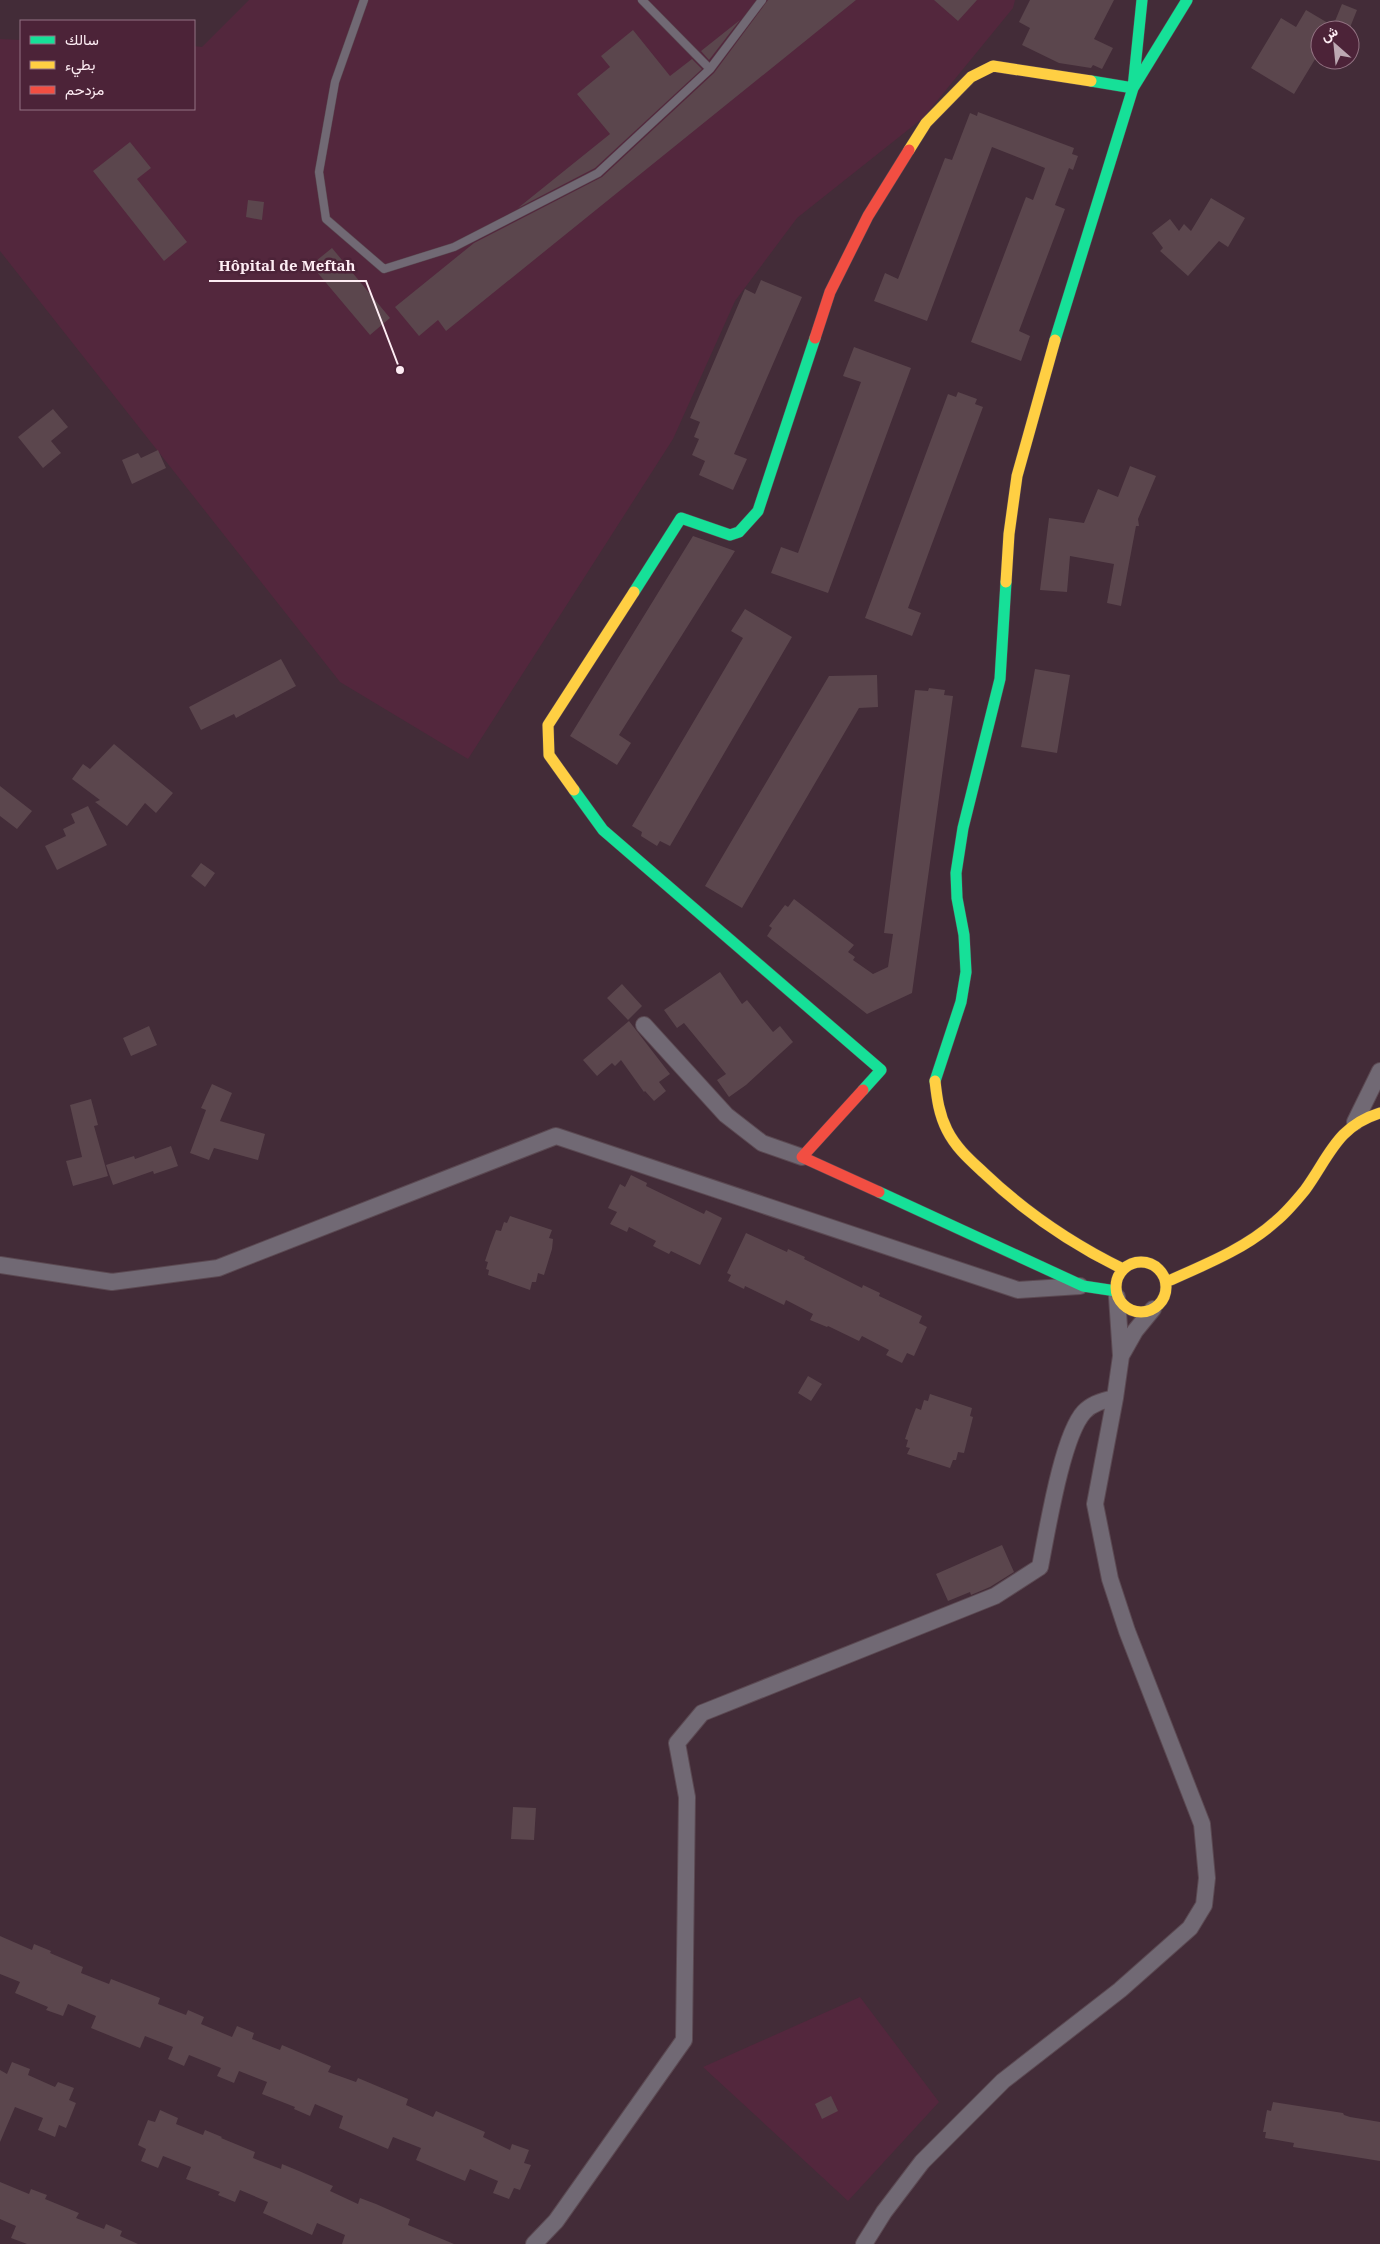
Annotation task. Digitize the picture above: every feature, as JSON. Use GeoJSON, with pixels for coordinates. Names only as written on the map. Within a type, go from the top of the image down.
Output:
{"type":"FeatureCollection","features":[{"type":"Feature","properties":{"kind":"street"},"geometry":{"type":"LineString","coordinates":[[1123,1269],[1094,1255],[1048,1225],[1006,1194],[961,1152],[947,1130],[937,1104],[936,1080],[961,1002],[966,972],[964,935],[957,898],[956,873],[963,828],[1000,680],[1008,534],[1017,476],[1072,281],[1133,88],[1142,0]]}},
{"type":"Feature","properties":{"kind":"street"},"geometry":{"type":"LineString","coordinates":[[1133,88],[1188,0]]}},
{"type":"Feature","properties":{"kind":"street"},"geometry":{"type":"LineString","coordinates":[[802,1157],[881,1070],[603,830],[549,755],[548,725],[681,518],[730,534],[740,532],[758,511],[830,292],[868,216],[926,123],[971,77],[993,66],[1133,88]]}},
{"type":"Feature","properties":{"kind":"street"},"geometry":{"type":"LineString","coordinates":[[644,1025],[726,1116],[762,1143],[802,1157],[1083,1286],[1117,1294],[1129,1309],[1145,1312],[1153,1309]]}},
{"type":"Feature","properties":{"kind":"street"},"geometry":{"type":"LineString","coordinates":[[1166,1282],[1244,1245],[1277,1223],[1306,1189],[1339,1138],[1355,1122],[1380,1071]]}},
{"type":"Feature","properties":{"kind":"street"},"geometry":{"type":"LineString","coordinates":[[1355,1122],[1380,1113]]}},
{"type":"Feature","properties":{"kind":"street"},"geometry":{"type":"LineString","coordinates":[[0,1265],[112,1282],[218,1268],[556,1136],[1018,1290],[1083,1286]]}},
{"type":"Feature","properties":{"kind":"street"},"geometry":{"type":"LineString","coordinates":[[864,2244],[884,2212],[922,2162],[996,2088],[1120,1990],[1190,1928],[1204,1905],[1207,1878],[1202,1824],[1127,1631],[1110,1579],[1095,1504],[1121,1356],[1116,1283],[1123,1269],[1136,1262],[1144,1261],[1159,1268],[1166,1282],[1164,1298],[1134,1331],[1121,1356]]}},
{"type":"Feature","properties":{"kind":"street"},"geometry":{"type":"LineString","coordinates":[[534,2244],[556,2221],[684,2040],[687,1797],[677,1742],[702,1713],[995,1596],[1040,1567],[1063,1461],[1077,1422],[1085,1411],[1095,1404],[1115,1398]]}},
{"type":"Feature","properties":{"kind":"lane"},"geometry":{"type":"LineString","coordinates":[[364,0],[336,82],[319,172],[326,219],[384,269],[454,247],[598,173],[710,69],[762,0]]}},
{"type":"Feature","properties":{"kind":"lane"},"geometry":{"type":"LineString","coordinates":[[642,0],[710,69]]}},
{"type":"Feature","properties":{"kind":"shaded area"},"geometry":{"type":"Polygon","coordinates":[[[249,0],[1015,0],[1013,8],[923,118],[797,218],[735,301],[673,439],[468,759],[340,682],[0,251],[0,39],[20,40],[20,110],[195,110],[195,46],[202,47],[249,0]]]}},
{"type":"Feature","properties":{"kind":"shaded area"},"geometry":{"type":"Polygon","coordinates":[[[860,1997],[939,2102],[848,2201],[703,2067],[860,1997]]]}},
{"type":"Feature","properties":{"kind":"building"},"geometry":{"type":"Polygon","coordinates":[[[768,0],[856,0],[446,331],[438,320],[419,336],[395,307],[474,243],[602,177],[714,73],[768,0]]]}},
{"type":"Feature","properties":{"kind":"building"},"geometry":{"type":"Polygon","coordinates":[[[934,0],[977,0],[958,21],[934,0]]]}},
{"type":"Feature","properties":{"kind":"building"},"geometry":{"type":"Polygon","coordinates":[[[1030,0],[1114,0],[1094,39],[1113,48],[1102,69],[1093,65],[1091,68],[1059,63],[1022,45],[1030,28],[1019,22],[1030,0]]]}},
{"type":"Feature","properties":{"kind":"building"},"geometry":{"type":"Polygon","coordinates":[[[1342,4],[1357,10],[1353,20],[1335,20],[1342,4]]]}},
{"type":"Feature","properties":{"kind":"building"},"geometry":{"type":"Polygon","coordinates":[[[1306,10],[1323,20],[1310,20],[1310,68],[1294,94],[1251,68],[1281,18],[1296,27],[1306,10]]]}},
{"type":"Feature","properties":{"kind":"building"},"geometry":{"type":"Polygon","coordinates":[[[740,20],[709,60],[701,51],[740,20]]]}},
{"type":"Feature","properties":{"kind":"building"},"geometry":{"type":"Polygon","coordinates":[[[633,30],[670,76],[692,59],[702,69],[595,168],[518,208],[610,134],[577,94],[610,67],[601,56],[633,30]]]}},
{"type":"Feature","properties":{"kind":"building"},"geometry":{"type":"Polygon","coordinates":[[[978,112],[1074,148],[1072,154],[1078,156],[1073,170],[1069,168],[1055,205],[1065,209],[1019,331],[1030,336],[1021,361],[971,342],[1026,197],[1033,200],[1045,168],[992,147],[927,321],[874,301],[885,273],[898,279],[945,158],[952,160],[970,113],[977,116],[978,112]]]}},
{"type":"Feature","properties":{"kind":"building"},"geometry":{"type":"Polygon","coordinates":[[[130,142],[151,168],[137,179],[187,242],[164,261],[93,171],[130,142]]]}},
{"type":"Feature","properties":{"kind":"building"},"geometry":{"type":"Polygon","coordinates":[[[1211,198],[1245,218],[1228,247],[1219,241],[1188,276],[1160,251],[1163,248],[1152,233],[1170,219],[1179,231],[1184,224],[1191,231],[1211,198]]]}},
{"type":"Feature","properties":{"kind":"building"},"geometry":{"type":"Polygon","coordinates":[[[248,200],[264,202],[262,220],[246,217],[248,200]]]}},
{"type":"Feature","properties":{"kind":"building"},"geometry":{"type":"Polygon","coordinates":[[[332,248],[390,318],[370,335],[311,265],[332,248]]]}},
{"type":"Feature","properties":{"kind":"building"},"geometry":{"type":"Polygon","coordinates":[[[761,280],[802,297],[734,454],[747,459],[733,490],[699,475],[705,461],[692,455],[699,439],[694,437],[700,422],[690,418],[745,289],[755,294],[761,280]]]}},
{"type":"Feature","properties":{"kind":"building"},"geometry":{"type":"Polygon","coordinates":[[[854,347],[911,368],[828,593],[771,573],[781,547],[798,553],[861,382],[843,376],[854,347]]]}},
{"type":"Feature","properties":{"kind":"building"},"geometry":{"type":"Polygon","coordinates":[[[958,392],[977,399],[975,404],[983,407],[908,608],[921,613],[912,636],[865,618],[948,394],[956,397],[958,392]]]}},
{"type":"Feature","properties":{"kind":"building"},"geometry":{"type":"Polygon","coordinates":[[[53,409],[68,427],[51,441],[61,453],[43,468],[18,437],[53,409]]]}},
{"type":"Feature","properties":{"kind":"building"},"geometry":{"type":"Polygon","coordinates":[[[158,450],[166,468],[132,484],[122,460],[138,453],[141,458],[158,450]]]}},
{"type":"Feature","properties":{"kind":"building"},"geometry":{"type":"Polygon","coordinates":[[[1130,466],[1156,476],[1138,519],[1139,526],[1136,526],[1121,606],[1107,603],[1114,564],[1070,556],[1067,592],[1040,590],[1049,518],[1084,523],[1098,489],[1118,497],[1130,466]]]}},
{"type":"Feature","properties":{"kind":"building"},"geometry":{"type":"Polygon","coordinates":[[[693,536],[735,551],[619,735],[631,743],[617,765],[570,736],[693,536]]]}},
{"type":"Feature","properties":{"kind":"building"},"geometry":{"type":"Polygon","coordinates":[[[745,609],[792,637],[670,846],[660,841],[657,846],[641,836],[642,832],[632,826],[743,638],[731,631],[745,609]]]}},
{"type":"Feature","properties":{"kind":"building"},"geometry":{"type":"Polygon","coordinates":[[[281,659],[296,686],[236,718],[234,714],[201,730],[189,707],[281,659]]]}},
{"type":"Feature","properties":{"kind":"building"},"geometry":{"type":"Polygon","coordinates":[[[1035,669],[1070,675],[1057,753],[1021,747],[1035,669]]]}},
{"type":"Feature","properties":{"kind":"building"},"geometry":{"type":"Polygon","coordinates":[[[877,675],[878,707],[859,708],[742,908],[705,886],[829,676],[877,675]]]}},
{"type":"Feature","properties":{"kind":"building"},"geometry":{"type":"Polygon","coordinates":[[[929,688],[945,690],[944,695],[953,696],[912,993],[867,1014],[767,936],[772,928],[769,926],[785,905],[788,907],[794,899],[854,945],[848,952],[855,957],[853,960],[873,974],[888,967],[893,934],[884,933],[915,690],[928,691],[929,688]]]}},
{"type":"Feature","properties":{"kind":"building"},"geometry":{"type":"Polygon","coordinates":[[[114,744],[173,793],[156,813],[145,803],[127,826],[95,802],[100,800],[72,779],[83,764],[90,769],[114,744]]]}},
{"type":"Feature","properties":{"kind":"building"},"geometry":{"type":"Polygon","coordinates":[[[0,786],[32,811],[17,829],[0,816],[0,786]]]}},
{"type":"Feature","properties":{"kind":"building"},"geometry":{"type":"Polygon","coordinates":[[[88,806],[107,845],[57,870],[45,846],[66,836],[63,829],[75,823],[71,814],[88,806]]]}},
{"type":"Feature","properties":{"kind":"building"},"geometry":{"type":"Polygon","coordinates":[[[201,863],[215,873],[205,887],[191,876],[201,863]]]}},
{"type":"Feature","properties":{"kind":"building"},"geometry":{"type":"Polygon","coordinates":[[[720,972],[742,1004],[747,1000],[773,1032],[780,1026],[793,1042],[746,1085],[729,1097],[717,1080],[726,1074],[684,1023],[677,1028],[664,1010],[720,972]]]}},
{"type":"Feature","properties":{"kind":"building"},"geometry":{"type":"Polygon","coordinates":[[[622,984],[642,1006],[628,1020],[607,998],[622,984]]]}},
{"type":"Feature","properties":{"kind":"building"},"geometry":{"type":"Polygon","coordinates":[[[629,1021],[670,1074],[659,1082],[666,1091],[654,1101],[644,1092],[621,1060],[615,1066],[612,1063],[597,1076],[583,1060],[629,1021]]]}},
{"type":"Feature","properties":{"kind":"building"},"geometry":{"type":"Polygon","coordinates":[[[149,1026],[157,1045],[131,1056],[123,1038],[149,1026]]]}},
{"type":"Feature","properties":{"kind":"building"},"geometry":{"type":"Polygon","coordinates":[[[212,1084],[232,1093],[220,1121],[265,1134],[258,1160],[214,1148],[209,1160],[190,1153],[206,1110],[201,1108],[212,1084]]]}},
{"type":"Feature","properties":{"kind":"building"},"geometry":{"type":"Polygon","coordinates":[[[91,1099],[98,1125],[94,1126],[108,1176],[73,1186],[66,1161],[82,1157],[70,1105],[91,1099]]]}},
{"type":"Feature","properties":{"kind":"building"},"geometry":{"type":"Polygon","coordinates":[[[171,1146],[178,1166],[154,1174],[153,1171],[113,1185],[106,1165],[134,1156],[135,1159],[171,1146]]]}},
{"type":"Feature","properties":{"kind":"building"},"geometry":{"type":"Polygon","coordinates":[[[631,1175],[647,1183],[646,1186],[704,1214],[706,1210],[722,1218],[700,1265],[671,1251],[669,1254],[653,1246],[656,1241],[629,1227],[627,1232],[610,1224],[617,1212],[608,1208],[620,1184],[625,1187],[631,1175]]]}},
{"type":"Feature","properties":{"kind":"building"},"geometry":{"type":"Polygon","coordinates":[[[510,1216],[552,1230],[549,1238],[553,1239],[552,1249],[544,1275],[538,1273],[536,1282],[532,1282],[530,1290],[488,1275],[489,1270],[486,1269],[488,1262],[485,1261],[496,1230],[501,1231],[504,1222],[507,1223],[510,1216]]]}},
{"type":"Feature","properties":{"kind":"building"},"geometry":{"type":"Polygon","coordinates":[[[746,1233],[787,1252],[788,1249],[805,1257],[804,1259],[862,1288],[863,1285],[880,1293],[879,1296],[922,1316],[919,1323],[927,1327],[914,1356],[907,1353],[902,1363],[886,1355],[889,1350],[862,1336],[859,1341],[828,1326],[810,1320],[813,1314],[786,1300],[784,1305],[745,1286],[744,1289],[728,1281],[731,1275],[727,1273],[746,1233]]]}},
{"type":"Feature","properties":{"kind":"building"},"geometry":{"type":"Polygon","coordinates":[[[808,1376],[822,1384],[811,1401],[798,1393],[808,1376]]]}},
{"type":"Feature","properties":{"kind":"building"},"geometry":{"type":"Polygon","coordinates":[[[930,1394],[972,1408],[970,1416],[973,1417],[964,1453],[958,1452],[956,1460],[953,1460],[950,1468],[907,1454],[910,1448],[906,1447],[908,1440],[905,1439],[916,1408],[921,1410],[924,1400],[928,1401],[930,1394]]]}},
{"type":"Feature","properties":{"kind":"building"},"geometry":{"type":"Polygon","coordinates":[[[1002,1545],[1014,1572],[990,1587],[971,1595],[970,1592],[948,1601],[936,1574],[1002,1545]]]}},
{"type":"Feature","properties":{"kind":"building"},"geometry":{"type":"Polygon","coordinates":[[[513,1807],[536,1808],[534,1840],[511,1839],[513,1807]]]}},
{"type":"Feature","properties":{"kind":"building"},"geometry":{"type":"Polygon","coordinates":[[[0,1936],[32,1950],[34,1944],[51,1951],[50,1953],[83,1967],[81,1973],[109,1984],[111,1979],[160,1998],[158,2004],[186,2015],[188,2010],[204,2017],[201,2024],[232,2037],[237,2026],[254,2033],[252,2039],[280,2050],[282,2045],[331,2066],[328,2072],[356,2082],[358,2078],[408,2099],[406,2105],[433,2117],[436,2111],[485,2132],[483,2137],[510,2150],[512,2144],[529,2150],[524,2163],[531,2165],[520,2190],[514,2188],[509,2199],[493,2193],[498,2181],[470,2169],[465,2181],[416,2160],[421,2148],[393,2137],[388,2149],[339,2128],[343,2116],[315,2104],[310,2116],[294,2109],[295,2107],[262,2094],[267,2082],[239,2071],[234,2083],[217,2076],[221,2068],[189,2055],[184,2066],[168,2059],[173,2047],[145,2036],[140,2048],[91,2028],[96,2016],[68,2004],[63,2016],[46,2010],[48,2007],[15,1993],[20,1982],[0,1974],[0,1936]]]}},
{"type":"Feature","properties":{"kind":"building"},"geometry":{"type":"Polygon","coordinates":[[[12,2062],[30,2069],[28,2075],[55,2087],[58,2082],[74,2088],[69,2100],[76,2103],[66,2128],[59,2125],[55,2137],[38,2130],[43,2118],[15,2107],[0,2142],[0,2070],[7,2074],[12,2062]]]}},
{"type":"Feature","properties":{"kind":"building"},"geometry":{"type":"Polygon","coordinates":[[[831,2096],[838,2111],[822,2119],[815,2104],[831,2096]]]}},
{"type":"Feature","properties":{"kind":"building"},"geometry":{"type":"Polygon","coordinates":[[[1273,2102],[1343,2113],[1350,2117],[1380,2122],[1380,2161],[1293,2147],[1294,2143],[1265,2138],[1266,2132],[1263,2132],[1267,2110],[1271,2111],[1273,2102]]]}},
{"type":"Feature","properties":{"kind":"building"},"geometry":{"type":"Polygon","coordinates":[[[160,2110],[178,2118],[176,2124],[203,2135],[205,2130],[222,2137],[255,2152],[253,2158],[281,2169],[282,2164],[299,2171],[333,2186],[330,2191],[358,2204],[360,2198],[376,2204],[410,2219],[408,2225],[454,2244],[342,2244],[345,2235],[317,2223],[312,2235],[263,2213],[268,2202],[240,2190],[235,2202],[218,2195],[220,2192],[186,2179],[191,2167],[163,2156],[158,2168],[141,2161],[146,2149],[138,2145],[148,2120],[155,2122],[160,2110]]]}},
{"type":"Feature","properties":{"kind":"building"},"geometry":{"type":"Polygon","coordinates":[[[0,2182],[29,2194],[31,2189],[47,2195],[45,2199],[79,2213],[76,2218],[104,2229],[106,2224],[122,2231],[120,2236],[138,2244],[27,2244],[11,2238],[16,2226],[0,2219],[0,2182]]]}},
{"type":"Feature","properties":{"kind":"traffic: fast"},"geometry":{"type":"LineString","coordinates":[[1055,340],[1133,88],[1142,0]]}},
{"type":"Feature","properties":{"kind":"traffic: fast"},"geometry":{"type":"LineString","coordinates":[[1091,81],[1133,88],[1187,0]]}},
{"type":"Feature","properties":{"kind":"traffic: fast"},"geometry":{"type":"LineString","coordinates":[[634,592],[681,518],[730,535],[739,532],[758,511],[815,338]]}},
{"type":"Feature","properties":{"kind":"traffic: fast"},"geometry":{"type":"LineString","coordinates":[[935,1081],[961,1002],[966,972],[964,935],[957,898],[956,873],[963,828],[1000,679],[1006,582]]}},
{"type":"Feature","properties":{"kind":"traffic: fast"},"geometry":{"type":"LineString","coordinates":[[574,790],[603,830],[881,1070],[863,1090]]}},
{"type":"Feature","properties":{"kind":"traffic: fast"},"geometry":{"type":"LineString","coordinates":[[879,1192],[1083,1286],[1116,1291]]}},
{"type":"Feature","properties":{"kind":"traffic: slow"},"geometry":{"type":"LineString","coordinates":[[909,150],[926,123],[971,77],[993,66],[1091,81]]}},
{"type":"Feature","properties":{"kind":"traffic: slow"},"geometry":{"type":"LineString","coordinates":[[1006,582],[1009,534],[1017,476],[1055,340]]}},
{"type":"Feature","properties":{"kind":"traffic: slow"},"geometry":{"type":"LineString","coordinates":[[574,790],[549,755],[548,725],[634,592]]}},
{"type":"Feature","properties":{"kind":"traffic: slow"},"geometry":{"type":"LineString","coordinates":[[935,1081],[944,1124],[959,1148],[1000,1187],[1033,1214],[1067,1238],[1123,1269]]}},
{"type":"Feature","properties":{"kind":"traffic: slow"},"geometry":{"type":"LineString","coordinates":[[1166,1282],[1224,1256],[1264,1231],[1284,1214],[1302,1194],[1335,1144],[1344,1134],[1365,1119],[1380,1113]]}},
{"type":"Feature","properties":{"kind":"traffic: slow"},"geometry":{"type":"LineString","coordinates":[[1136,1262],[1146,1262],[1159,1269],[1166,1282],[1166,1287],[1166,1292],[1159,1305],[1146,1312],[1136,1312],[1127,1308],[1120,1301],[1116,1292],[1116,1282],[1120,1273],[1127,1266],[1136,1262]]}},
{"type":"Feature","properties":{"kind":"traffic: jam"},"geometry":{"type":"LineString","coordinates":[[815,338],[830,292],[868,216],[909,150]]}},
{"type":"Feature","properties":{"kind":"traffic: jam"},"geometry":{"type":"LineString","coordinates":[[863,1090],[802,1157],[879,1192]]}},
{"type":"Feature","properties":{"kind":"place","name":"Hôpital de Meftah"},"geometry":{"type":"Point","coordinates":[400,370]}}]}
